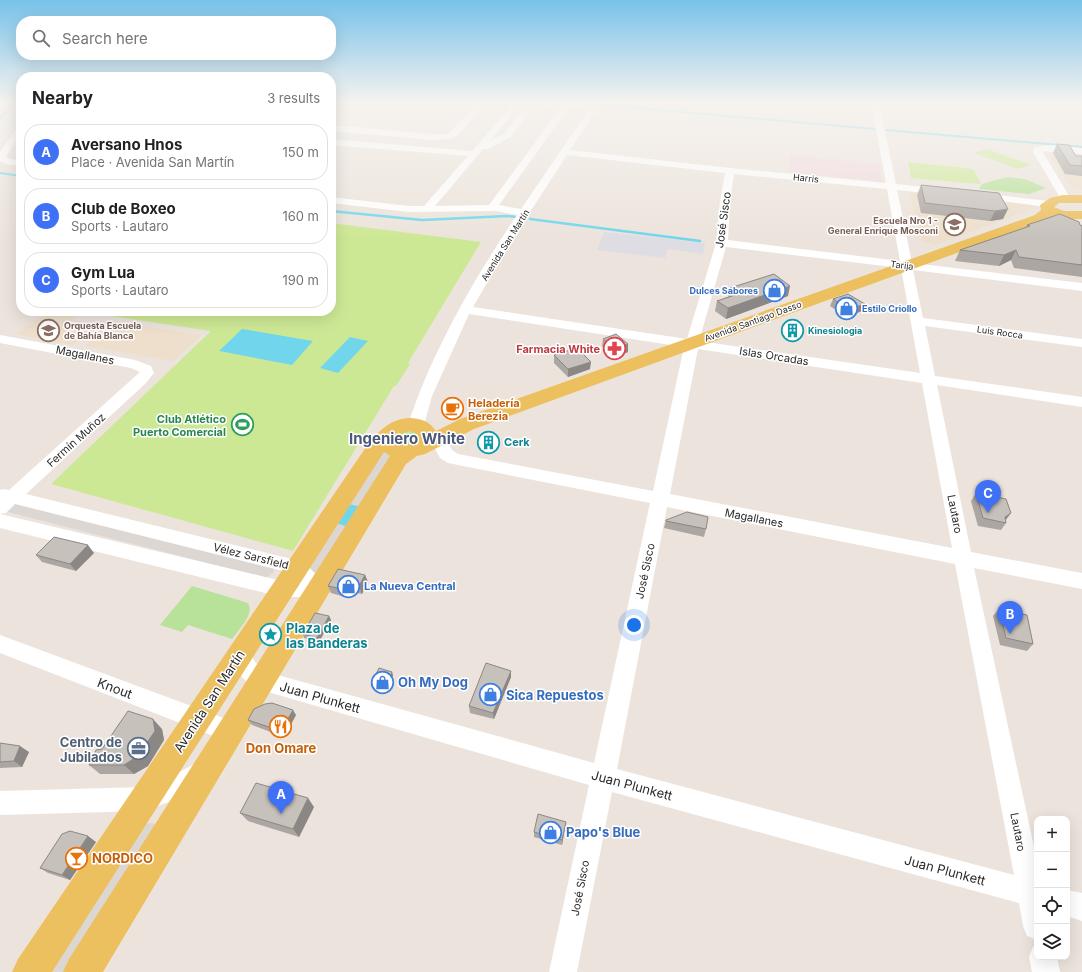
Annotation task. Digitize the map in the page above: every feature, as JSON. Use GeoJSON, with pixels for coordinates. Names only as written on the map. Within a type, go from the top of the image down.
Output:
{"type":"FeatureCollection","features":[{"type":"Feature","properties":{"kind":"main road","name":"Avenida Santiago Dasso"},"geometry":{"type":"LineString","coordinates":[[421,438],[467,424],[907,266],[1045,210],[1055,200],[1076,200]]}},
{"type":"Feature","properties":{"kind":"main road","name":"Avenida Santiago Dasso"},"geometry":{"type":"LineString","coordinates":[[1045,210],[1072,217]]}},
{"type":"Feature","properties":{"kind":"main road"},"geometry":{"type":"LineString","coordinates":[[404,425],[421,438],[398,451],[389,446],[387,438],[392,431],[404,425]]}},
{"type":"Feature","properties":{"kind":"main road","name":"Avenida San Martín"},"geometry":{"type":"LineString","coordinates":[[31,972],[373,452],[392,431]]}},
{"type":"Feature","properties":{"kind":"main road"},"geometry":{"type":"LineString","coordinates":[[82,972],[260,680],[395,463],[421,438]]}},
{"type":"Feature","properties":{"kind":"street"},"geometry":{"type":"LineString","coordinates":[[11,147],[1,157],[6,161],[16,162]]}},
{"type":"Feature","properties":{"kind":"street"},"geometry":{"type":"LineString","coordinates":[[409,147],[476,152],[485,147]]}},
{"type":"Feature","properties":{"kind":"street"},"geometry":{"type":"LineString","coordinates":[[427,209],[480,147]]}},
{"type":"Feature","properties":{"kind":"street"},"geometry":{"type":"LineString","coordinates":[[494,205],[536,147]]}},
{"type":"Feature","properties":{"kind":"street","name":"Avenida San Martín"},"geometry":{"type":"LineString","coordinates":[[392,431],[425,396],[466,310],[507,238],[568,147]]}},
{"type":"Feature","properties":{"kind":"street","name":"Lautaro"},"geometry":{"type":"LineString","coordinates":[[884,147],[963,558],[1034,894]]}},
{"type":"Feature","properties":{"kind":"street"},"geometry":{"type":"LineString","coordinates":[[1076,200],[1038,152],[1038,149],[1082,151]]}},
{"type":"Feature","properties":{"kind":"street","name":"Harris"},"geometry":{"type":"LineString","coordinates":[[565,152],[730,171],[952,193]]}},
{"type":"Feature","properties":{"kind":"street","name":"José Sisco"},"geometry":{"type":"LineString","coordinates":[[563,972],[692,343],[722,243],[725,201],[730,171]]}},
{"type":"Feature","properties":{"kind":"street"},"geometry":{"type":"LineString","coordinates":[[974,196],[1045,210]]}},
{"type":"Feature","properties":{"kind":"street"},"geometry":{"type":"LineString","coordinates":[[421,198],[494,205],[524,213]]}},
{"type":"Feature","properties":{"kind":"street"},"geometry":{"type":"LineString","coordinates":[[336,201],[388,207],[427,209],[494,205]]}},
{"type":"Feature","properties":{"kind":"street","name":"Tarija"},"geometry":{"type":"LineString","coordinates":[[722,243],[1082,287]]}},
{"type":"Feature","properties":{"kind":"street","name":"Islas Orcadas"},"geometry":{"type":"LineString","coordinates":[[466,310],[1082,402]]}},
{"type":"Feature","properties":{"kind":"street","name":"Luis Rocca"},"geometry":{"type":"LineString","coordinates":[[918,321],[1082,343]]}},
{"type":"Feature","properties":{"kind":"street","name":"Magallanes"},"geometry":{"type":"LineString","coordinates":[[0,339],[135,364],[146,369]]}},
{"type":"Feature","properties":{"kind":"street","name":"Fermín Muñoz"},"geometry":{"type":"LineString","coordinates":[[4,500],[141,380],[147,372],[146,369]]}},
{"type":"Feature","properties":{"kind":"street","name":"Avenida San Martín"},"geometry":{"type":"LineString","coordinates":[[421,438],[425,396]]}},
{"type":"Feature","properties":{"kind":"street","name":"Magallanes"},"geometry":{"type":"LineString","coordinates":[[421,438],[454,459],[1082,581]]}},
{"type":"Feature","properties":{"kind":"street","name":"Vélez Sarsfield"},"geometry":{"type":"LineString","coordinates":[[4,500],[297,567],[317,589]]}},
{"type":"Feature","properties":{"kind":"street"},"geometry":{"type":"LineString","coordinates":[[0,521],[282,589],[317,589]]}},
{"type":"Feature","properties":{"kind":"street","name":"Knout"},"geometry":{"type":"LineString","coordinates":[[0,644],[229,731]]}},
{"type":"Feature","properties":{"kind":"street","name":"Juan Plunkett"},"geometry":{"type":"LineString","coordinates":[[239,655],[247,669],[260,680],[602,777],[1034,894]]}},
{"type":"Feature","properties":{"kind":"street"},"geometry":{"type":"LineString","coordinates":[[0,803],[145,799],[175,787],[205,770]]}},
{"type":"Feature","properties":{"kind":"street"},"geometry":{"type":"LineString","coordinates":[[1070,904],[1082,907]]}},
{"type":"Feature","properties":{"kind":"street"},"geometry":{"type":"LineString","coordinates":[[1044,960],[1046,972]]}},
{"type":"Feature","properties":{"kind":"shaded area"},"geometry":{"type":"Polygon","coordinates":[[[1047,153],[1082,156],[1082,190],[1070,186],[1047,153]]]}},
{"type":"Feature","properties":{"kind":"shaded area"},"geometry":{"type":"Polygon","coordinates":[[[790,155],[879,164],[882,182],[789,172],[790,155]]]}},
{"type":"Feature","properties":{"kind":"shaded area","name":"Escuela Nro 1 - General Enrique Mosconi"},"geometry":{"type":"Polygon","coordinates":[[[909,192],[1030,204],[1036,208],[935,245],[922,241],[909,192]]]}},
{"type":"Feature","properties":{"kind":"shaded area"},"geometry":{"type":"Polygon","coordinates":[[[604,232],[705,243],[703,254],[668,249],[665,258],[597,250],[604,232]]]}},
{"type":"Feature","properties":{"kind":"shaded area","name":"Orquesta Escuela de Bahía Blanca"},"geometry":{"type":"Polygon","coordinates":[[[42,316],[77,316],[61,328],[88,332],[73,345],[15,334],[42,316]]]}},
{"type":"Feature","properties":{"kind":"shaded area"},"geometry":{"type":"Polygon","coordinates":[[[113,321],[202,335],[173,361],[84,346],[113,321]]]}},
{"type":"Feature","properties":{"kind":"shaded area"},"geometry":{"type":"Polygon","coordinates":[[[379,449],[392,457],[320,571],[314,573],[311,572],[308,561],[379,449]]]}},
{"type":"Feature","properties":{"kind":"shaded area"},"geometry":{"type":"Polygon","coordinates":[[[0,499],[273,567],[274,572],[266,578],[0,510],[0,499]]]}},
{"type":"Feature","properties":{"kind":"shaded area"},"geometry":{"type":"Polygon","coordinates":[[[153,823],[158,827],[74,972],[41,972],[143,824],[153,823]]]}},
{"type":"Feature","properties":{"kind":"green space"},"geometry":{"type":"Polygon","coordinates":[[[987,149],[1031,165],[1018,169],[974,153],[987,149]]]}},
{"type":"Feature","properties":{"kind":"green space"},"geometry":{"type":"Polygon","coordinates":[[[908,162],[973,169],[981,184],[911,178],[908,162]]]}},
{"type":"Feature","properties":{"kind":"green space"},"geometry":{"type":"Polygon","coordinates":[[[1007,177],[1025,179],[1046,188],[1029,194],[979,189],[982,184],[1007,177]]]}},
{"type":"Feature","properties":{"kind":"green space","name":"Club Atlético Puerto Comercial"},"geometry":{"type":"Polygon","coordinates":[[[336,224],[481,242],[408,363],[410,364],[396,386],[394,386],[293,551],[51,484],[211,331],[111,316],[336,316],[336,224]]]}},
{"type":"Feature","properties":{"kind":"green space"},"geometry":{"type":"Polygon","coordinates":[[[402,430],[418,431],[419,442],[402,446],[394,437],[402,430]]]}},
{"type":"Feature","properties":{"kind":"green space"},"geometry":{"type":"Polygon","coordinates":[[[192,586],[248,603],[250,607],[248,617],[232,639],[188,625],[182,632],[160,625],[192,586]]]}},
{"type":"Feature","properties":{"kind":"water"},"geometry":{"type":"Polygon","coordinates":[[[242,329],[313,341],[292,365],[219,351],[242,329]]]}},
{"type":"Feature","properties":{"kind":"water"},"geometry":{"type":"Polygon","coordinates":[[[350,337],[368,341],[338,373],[320,368],[350,337]]]}},
{"type":"Feature","properties":{"kind":"water"},"geometry":{"type":"Polygon","coordinates":[[[348,504],[358,506],[359,509],[349,524],[345,526],[336,523],[348,504]]]}},
{"type":"Feature","properties":{"kind":"building"},"geometry":{"type":"Polygon","coordinates":[[[1059,147],[1071,147],[1076,156],[1082,156],[1082,166],[1070,165],[1059,147]]]}},
{"type":"Feature","properties":{"kind":"building"},"geometry":{"type":"Polygon","coordinates":[[[921,185],[999,193],[1008,209],[995,211],[925,203],[921,185]]]}},
{"type":"Feature","properties":{"kind":"building"},"geometry":{"type":"Polygon","coordinates":[[[1060,214],[1079,222],[1082,226],[1082,265],[1019,257],[1016,250],[1004,255],[960,250],[1030,226],[1027,225],[1060,214]]]}},
{"type":"Feature","properties":{"kind":"building"},"geometry":{"type":"Polygon","coordinates":[[[774,274],[790,286],[728,308],[717,301],[738,294],[730,288],[774,274]]]}},
{"type":"Feature","properties":{"kind":"building"},"geometry":{"type":"Polygon","coordinates":[[[848,294],[865,304],[849,309],[833,299],[848,294]]]}},
{"type":"Feature","properties":{"kind":"building"},"geometry":{"type":"Polygon","coordinates":[[[616,334],[628,344],[615,349],[603,339],[616,334]]]}},
{"type":"Feature","properties":{"kind":"building"},"geometry":{"type":"Polygon","coordinates":[[[577,348],[591,362],[568,369],[554,355],[577,348]]]}},
{"type":"Feature","properties":{"kind":"building"},"geometry":{"type":"Polygon","coordinates":[[[456,399],[463,407],[449,412],[442,404],[456,399]]]}},
{"type":"Feature","properties":{"kind":"building"},"geometry":{"type":"Polygon","coordinates":[[[976,493],[1006,499],[1011,513],[1005,517],[1006,523],[983,518],[976,493]]]}},
{"type":"Feature","properties":{"kind":"building"},"geometry":{"type":"Polygon","coordinates":[[[687,512],[708,517],[706,529],[666,521],[687,512]]]}},
{"type":"Feature","properties":{"kind":"building"},"geometry":{"type":"Polygon","coordinates":[[[54,537],[88,545],[70,564],[36,555],[54,537]]]}},
{"type":"Feature","properties":{"kind":"building"},"geometry":{"type":"Polygon","coordinates":[[[338,569],[365,575],[359,586],[345,583],[342,589],[328,586],[338,569]]]}},
{"type":"Feature","properties":{"kind":"building"},"geometry":{"type":"Polygon","coordinates":[[[999,609],[1027,615],[1033,644],[1006,638],[999,609]]]}},
{"type":"Feature","properties":{"kind":"building"},"geometry":{"type":"Polygon","coordinates":[[[315,613],[329,616],[317,638],[303,634],[315,613]]]}},
{"type":"Feature","properties":{"kind":"building","name":"Sica Repuestos"},"geometry":{"type":"Polygon","coordinates":[[[486,663],[511,671],[493,713],[469,706],[486,663]]]}},
{"type":"Feature","properties":{"kind":"building","name":"Oh My Dog"},"geometry":{"type":"Polygon","coordinates":[[[379,668],[392,672],[385,688],[371,685],[379,668]]]}},
{"type":"Feature","properties":{"kind":"building"},"geometry":{"type":"Polygon","coordinates":[[[272,703],[293,710],[281,731],[248,720],[254,709],[265,704],[272,703]]]}},
{"type":"Feature","properties":{"kind":"building"},"geometry":{"type":"Polygon","coordinates":[[[128,711],[153,719],[155,731],[138,756],[124,765],[89,765],[96,750],[102,749],[128,711]]]}},
{"type":"Feature","properties":{"kind":"building"},"geometry":{"type":"Polygon","coordinates":[[[0,743],[20,746],[14,761],[0,762],[0,743]]]}},
{"type":"Feature","properties":{"kind":"building"},"geometry":{"type":"Polygon","coordinates":[[[256,783],[308,798],[293,829],[240,813],[256,783]]]}},
{"type":"Feature","properties":{"kind":"building","name":"Papo's Blue"},"geometry":{"type":"Polygon","coordinates":[[[538,814],[566,822],[562,840],[534,832],[538,814]]]}},
{"type":"Feature","properties":{"kind":"building"},"geometry":{"type":"Polygon","coordinates":[[[70,831],[88,836],[62,875],[40,868],[62,834],[70,831]]]}},
{"type":"Feature","properties":{"kind":"waterway"},"geometry":{"type":"LineString","coordinates":[[0,173],[16,175]]}},
{"type":"Feature","properties":{"kind":"waterway"},"geometry":{"type":"LineString","coordinates":[[336,211],[422,220],[507,216],[516,217]]}},
{"type":"Feature","properties":{"kind":"waterway"},"geometry":{"type":"LineString","coordinates":[[530,219],[700,241]]}},
{"type":"Feature","properties":{"kind":"place","name":"Escuela Nro 1 - General Enrique Mosconi"},"geometry":{"type":"Point","coordinates":[954,225]}},
{"type":"Feature","properties":{"kind":"place","name":"Dulces Sabores"},"geometry":{"type":"Point","coordinates":[774,290]}},
{"type":"Feature","properties":{"kind":"place","name":"Estilo Criollo"},"geometry":{"type":"Point","coordinates":[846,308]}},
{"type":"Feature","properties":{"kind":"place","name":"Orquesta Escuela de Bahía Blanca"},"geometry":{"type":"Point","coordinates":[48,330]}},
{"type":"Feature","properties":{"kind":"place","name":"Kinesiologia"},"geometry":{"type":"Point","coordinates":[792,330]}},
{"type":"Feature","properties":{"kind":"place","name":"Farmacia White"},"geometry":{"type":"Point","coordinates":[615,349]}},
{"type":"Feature","properties":{"kind":"place","name":"Heladería Berezia"},"geometry":{"type":"Point","coordinates":[453,409]}},
{"type":"Feature","properties":{"kind":"place","name":"Club Atlético Puerto Comercial"},"geometry":{"type":"Point","coordinates":[242,425]}},
{"type":"Feature","properties":{"kind":"place","name":"Cerk"},"geometry":{"type":"Point","coordinates":[488,442]}},
{"type":"Feature","properties":{"kind":"place","name":"Gym Lua"},"geometry":{"type":"Point","coordinates":[988,513]}},
{"type":"Feature","properties":{"kind":"place","name":"La Nueva Central"},"geometry":{"type":"Point","coordinates":[349,586]}},
{"type":"Feature","properties":{"kind":"place","name":"Club de Boxeo"},"geometry":{"type":"Point","coordinates":[1010,634]}},
{"type":"Feature","properties":{"kind":"place","name":"Plaza de las Banderas"},"geometry":{"type":"Point","coordinates":[270,635]}},
{"type":"Feature","properties":{"kind":"place","name":"Oh My Dog"},"geometry":{"type":"Point","coordinates":[383,682]}},
{"type":"Feature","properties":{"kind":"place","name":"Sica Repuestos"},"geometry":{"type":"Point","coordinates":[490,695]}},
{"type":"Feature","properties":{"kind":"place","name":"Don Omare"},"geometry":{"type":"Point","coordinates":[281,726]}},
{"type":"Feature","properties":{"kind":"place","name":"Centro de Jubilados"},"geometry":{"type":"Point","coordinates":[138,749]}},
{"type":"Feature","properties":{"kind":"place","name":"Aversano Hnos"},"geometry":{"type":"Point","coordinates":[281,814]}},
{"type":"Feature","properties":{"kind":"place","name":"Papo's Blue"},"geometry":{"type":"Point","coordinates":[550,832]}},
{"type":"Feature","properties":{"kind":"place","name":"NORDICO"},"geometry":{"type":"Point","coordinates":[76,858]}},
{"type":"Feature","properties":{"kind":"district","name":"Ingeniero White"},"geometry":{"type":"Point","coordinates":[407,438]}}]}
